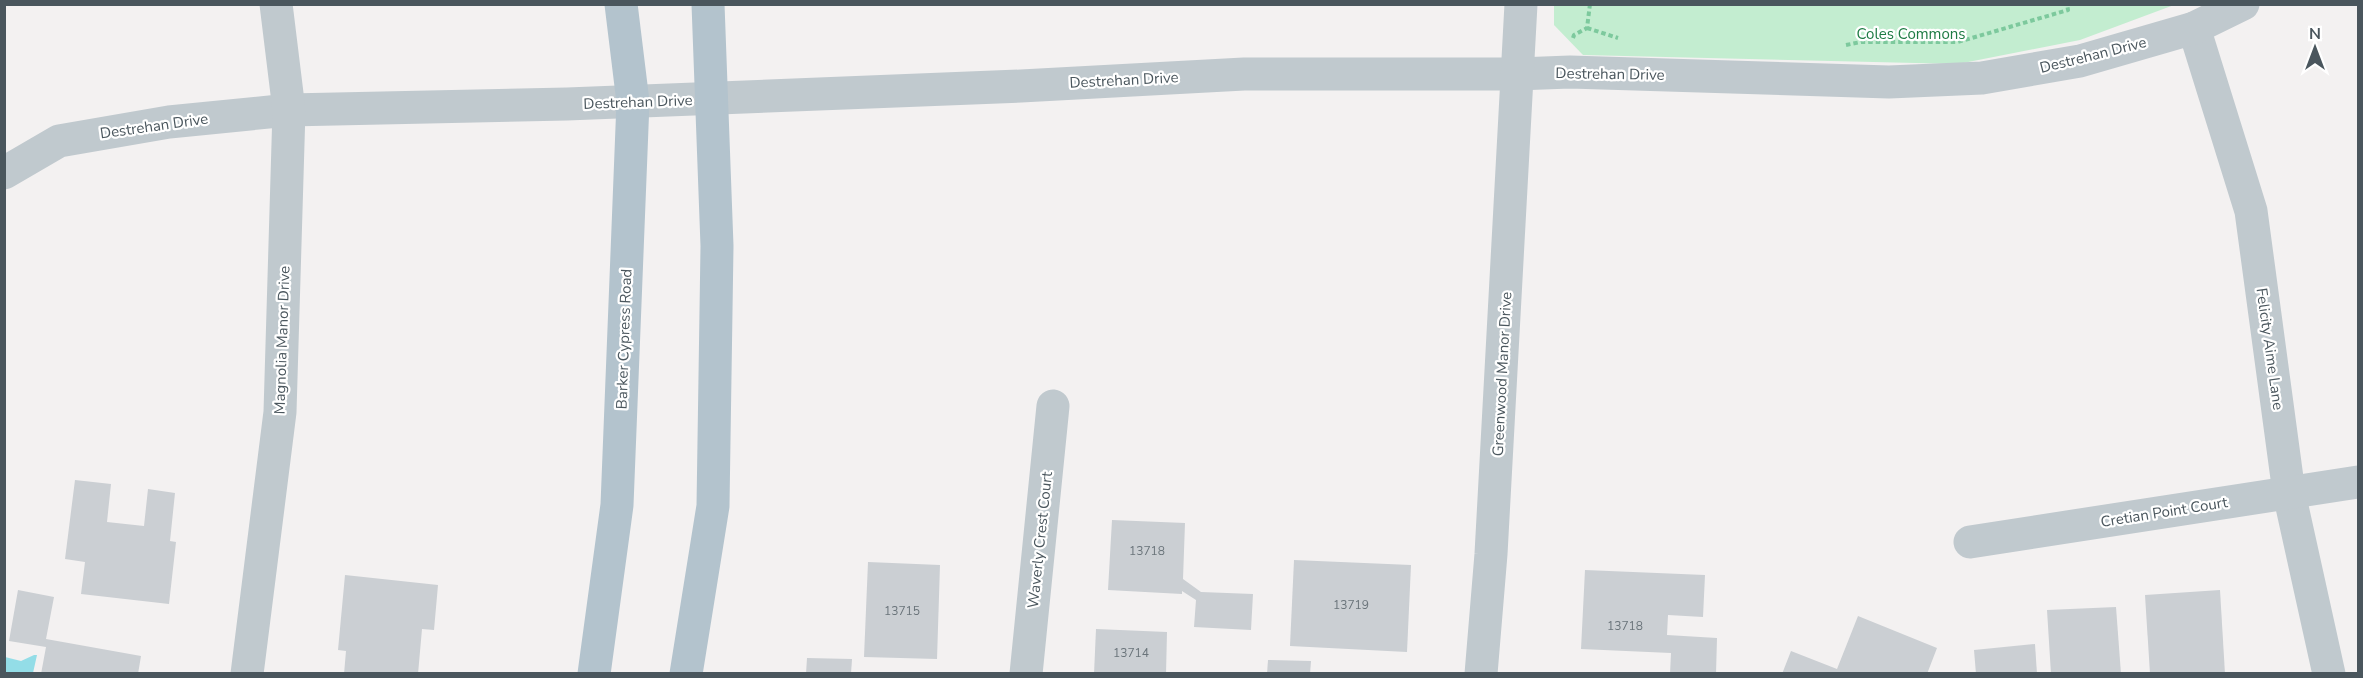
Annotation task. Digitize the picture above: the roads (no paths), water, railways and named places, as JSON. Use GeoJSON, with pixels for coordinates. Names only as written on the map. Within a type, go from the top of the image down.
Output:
{"type":"FeatureCollection","features":[{"type":"Feature","properties":{"kind":"main road","name":"Barker Cypress Road"},"geometry":{"type":"LineString","coordinates":[[594,674],[617,505],[633,102],[621,4]]}},
{"type":"Feature","properties":{"kind":"main road"},"geometry":{"type":"LineString","coordinates":[[686,674],[713,506],[717,246],[708,4]]}},
{"type":"Feature","properties":{"kind":"street","name":"Magnolia Manor Drive"},"geometry":{"type":"LineString","coordinates":[[247,674],[280,412],[289,110],[276,4]]}},
{"type":"Feature","properties":{"kind":"street","name":"Greenwood Manor Drive"},"geometry":{"type":"LineString","coordinates":[[1481,674],[1491,554],[1521,4]]}},
{"type":"Feature","properties":{"kind":"street","name":"Destrehan Drive"},"geometry":{"type":"LineString","coordinates":[[4,173],[59,141],[169,122],[289,110],[633,102],[1244,74],[1570,72],[1889,82],[1982,78],[2080,61],[2194,28],[2243,4]]}},
{"type":"Feature","properties":{"kind":"street","name":"Felicity Aime Lane"},"geometry":{"type":"LineString","coordinates":[[2194,28],[2251,211],[2289,493],[2329,674]]}},
{"type":"Feature","properties":{"kind":"street","name":"Waverly Crest Court"},"geometry":{"type":"LineString","coordinates":[[1026,674],[1053,406]]}},
{"type":"Feature","properties":{"kind":"street","name":"Cretian Point Court"},"geometry":{"type":"LineString","coordinates":[[1970,542],[2358,482]]}},
{"type":"Feature","properties":{"kind":"water"},"geometry":{"type":"Polygon","coordinates":[[[37,655],[33,673],[5,673],[5,657],[21,661],[37,655]]]}},
{"type":"Feature","properties":{"kind":"park label","name":"Coles Commons"},"geometry":{"type":"Point","coordinates":[1911,34]}}]}
